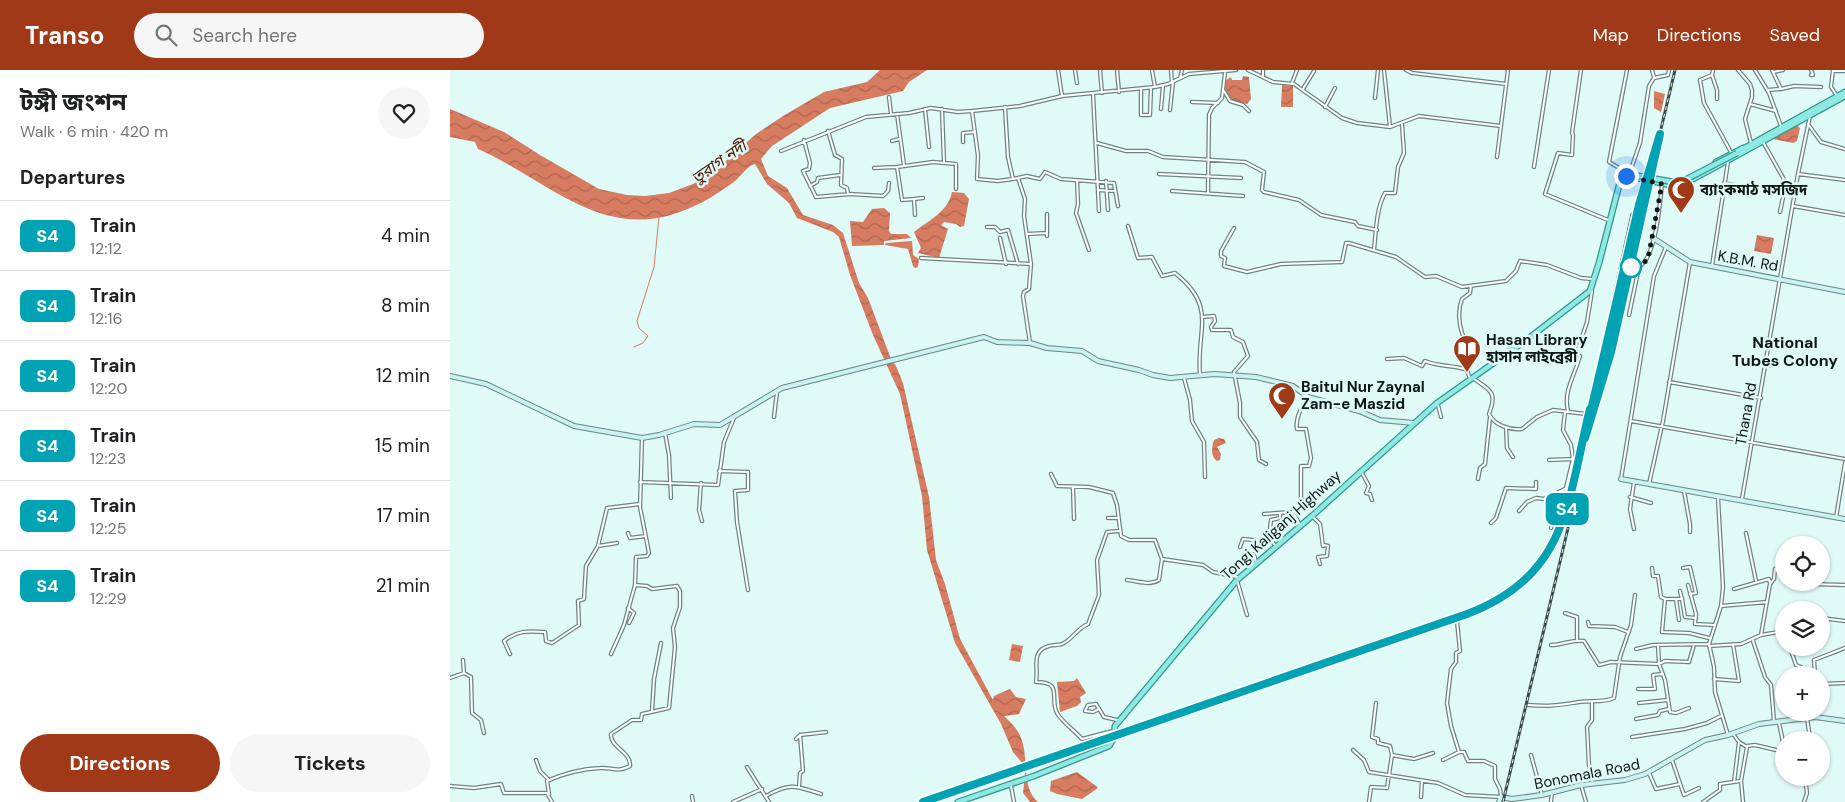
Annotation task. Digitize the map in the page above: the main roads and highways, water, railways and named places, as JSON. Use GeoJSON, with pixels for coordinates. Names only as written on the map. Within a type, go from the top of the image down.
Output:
{"type":"FeatureCollection","features":[{"type":"Feature","properties":{"kind":"main road"},"geometry":{"type":"LineString","coordinates":[[1600,263],[1616,182],[1625,175],[1675,186],[1687,183],[1728,161],[1751,143],[1761,141],[1782,126],[1845,92]]}},
{"type":"Feature","properties":{"kind":"main road"},"geometry":{"type":"LineString","coordinates":[[1600,263],[1617,185],[1624,176],[1679,183],[1845,96]]}},
{"type":"Feature","properties":{"kind":"main road"},"geometry":{"type":"LineString","coordinates":[[1662,182],[1685,180],[1735,154]]}},
{"type":"Feature","properties":{"kind":"main road"},"geometry":{"type":"LineString","coordinates":[[1600,263],[1620,183],[1625,175]]}},
{"type":"Feature","properties":{"kind":"main road","name":"Tongi Kaliganj Highway"},"geometry":{"type":"LineString","coordinates":[[958,802],[1034,776],[1109,746],[1114,738],[1113,731],[1120,721],[1239,579],[1256,562],[1312,516],[1437,403],[1529,338],[1592,287],[1600,263]]}},
{"type":"Feature","properties":{"kind":"water","name":"তুরাগ নদী"},"geometry":{"type":"Polygon","coordinates":[[[880,70],[927,70],[909,82],[903,91],[830,108],[772,146],[761,159],[768,176],[787,188],[803,215],[833,225],[843,233],[859,283],[868,298],[891,359],[903,383],[929,497],[936,560],[945,584],[960,639],[993,700],[994,696],[1010,689],[1016,697],[1026,699],[1019,714],[1004,716],[1020,735],[1029,789],[1038,802],[1030,802],[1023,793],[1025,774],[1023,764],[1013,752],[1001,724],[955,643],[927,550],[922,496],[900,394],[873,335],[850,275],[839,237],[833,232],[797,218],[789,203],[767,184],[755,164],[723,190],[692,207],[655,218],[628,219],[602,214],[577,204],[478,149],[475,142],[450,137],[450,109],[504,132],[599,189],[627,195],[645,196],[669,193],[710,175],[756,134],[824,92],[867,82],[880,70]]]}},
{"type":"Feature","properties":{"kind":"water"},"geometry":{"type":"Polygon","coordinates":[[[1243,76],[1249,77],[1251,99],[1247,104],[1231,100],[1225,88],[1225,81],[1231,77],[1232,80],[1242,80],[1243,76]]]}},
{"type":"Feature","properties":{"kind":"water"},"geometry":{"type":"Polygon","coordinates":[[[1282,85],[1293,86],[1293,107],[1281,107],[1282,85]]]}},
{"type":"Feature","properties":{"kind":"water"},"geometry":{"type":"Polygon","coordinates":[[[1654,91],[1665,94],[1661,112],[1654,108],[1654,91]]]}},
{"type":"Feature","properties":{"kind":"water"},"geometry":{"type":"Polygon","coordinates":[[[1797,125],[1800,128],[1797,141],[1793,143],[1773,139],[1797,125]]]}},
{"type":"Feature","properties":{"kind":"water"},"geometry":{"type":"Polygon","coordinates":[[[952,192],[964,193],[969,199],[964,226],[960,227],[956,224],[944,222],[941,225],[948,229],[939,258],[918,253],[921,248],[914,232],[942,210],[950,199],[952,192]]]}},
{"type":"Feature","properties":{"kind":"water"},"geometry":{"type":"Polygon","coordinates":[[[884,208],[890,213],[889,231],[891,234],[907,234],[911,238],[884,241],[884,245],[852,246],[850,221],[863,222],[872,209],[884,208]]]}},
{"type":"Feature","properties":{"kind":"water"},"geometry":{"type":"Polygon","coordinates":[[[1757,235],[1774,238],[1771,254],[1754,251],[1757,235]]]}},
{"type":"Feature","properties":{"kind":"water"},"geometry":{"type":"Polygon","coordinates":[[[912,241],[913,255],[919,259],[918,267],[915,268],[908,249],[885,245],[886,243],[912,241]]]}},
{"type":"Feature","properties":{"kind":"water"},"geometry":{"type":"Polygon","coordinates":[[[1224,439],[1226,443],[1217,447],[1221,454],[1220,460],[1217,461],[1212,454],[1212,448],[1214,440],[1224,439]]]}},
{"type":"Feature","properties":{"kind":"water"},"geometry":{"type":"Polygon","coordinates":[[[1012,644],[1023,646],[1020,662],[1009,660],[1012,644]]]}},
{"type":"Feature","properties":{"kind":"water"},"geometry":{"type":"Polygon","coordinates":[[[1077,678],[1086,693],[1080,697],[1081,702],[1077,706],[1060,712],[1057,682],[1074,681],[1077,678]]]}},
{"type":"Feature","properties":{"kind":"water"},"geometry":{"type":"Polygon","coordinates":[[[1077,772],[1098,788],[1082,799],[1050,791],[1051,781],[1077,772]]]}},
{"type":"Feature","properties":{"kind":"waterway"},"geometry":{"type":"LineString","coordinates":[[634,347],[643,343],[648,336],[639,328],[637,321],[654,267],[659,217]]}},
{"type":"Feature","properties":{"kind":"railway"},"geometry":{"type":"LineString","coordinates":[[1597,398],[1675,70]]}},
{"type":"Feature","properties":{"kind":"railway"},"geometry":{"type":"LineString","coordinates":[[1632,221],[1642,183]]}},
{"type":"Feature","properties":{"kind":"railway"},"geometry":{"type":"LineString","coordinates":[[1600,360],[1632,214]]}},
{"type":"Feature","properties":{"kind":"railway"},"geometry":{"type":"LineString","coordinates":[[932,802],[1464,617],[1494,604],[1520,587],[1531,576],[1541,565],[1558,537],[1599,393]]}},
{"type":"Feature","properties":{"kind":"railway"},"geometry":{"type":"LineString","coordinates":[[1503,802],[1568,528]]}},
{"type":"Feature","properties":{"kind":"train","name":"S4"},"geometry":{"type":"LineString","coordinates":[[923,802],[1467,614],[1501,599],[1530,577],[1551,549],[1563,522],[1590,409],[1585,438],[1611,352],[1655,165],[1660,134],[1639,205],[1592,406]]}},
{"type":"Feature","properties":{"kind":"place","name":"ব্যাংকমাঠ মসজিদ"},"geometry":{"type":"Point","coordinates":[1681,214]}},
{"type":"Feature","properties":{"kind":"place","name":"Hasan Library হাসান লাইব্রেরী"},"geometry":{"type":"Point","coordinates":[1467,373]}},
{"type":"Feature","properties":{"kind":"place","name":"Baitul Nur Zaynal Zam-e Maszid"},"geometry":{"type":"Point","coordinates":[1282,420]}},
{"type":"Feature","properties":{"kind":"district","name":"National Tubes Colony"},"geometry":{"type":"Point","coordinates":[1785,351]}}]}
